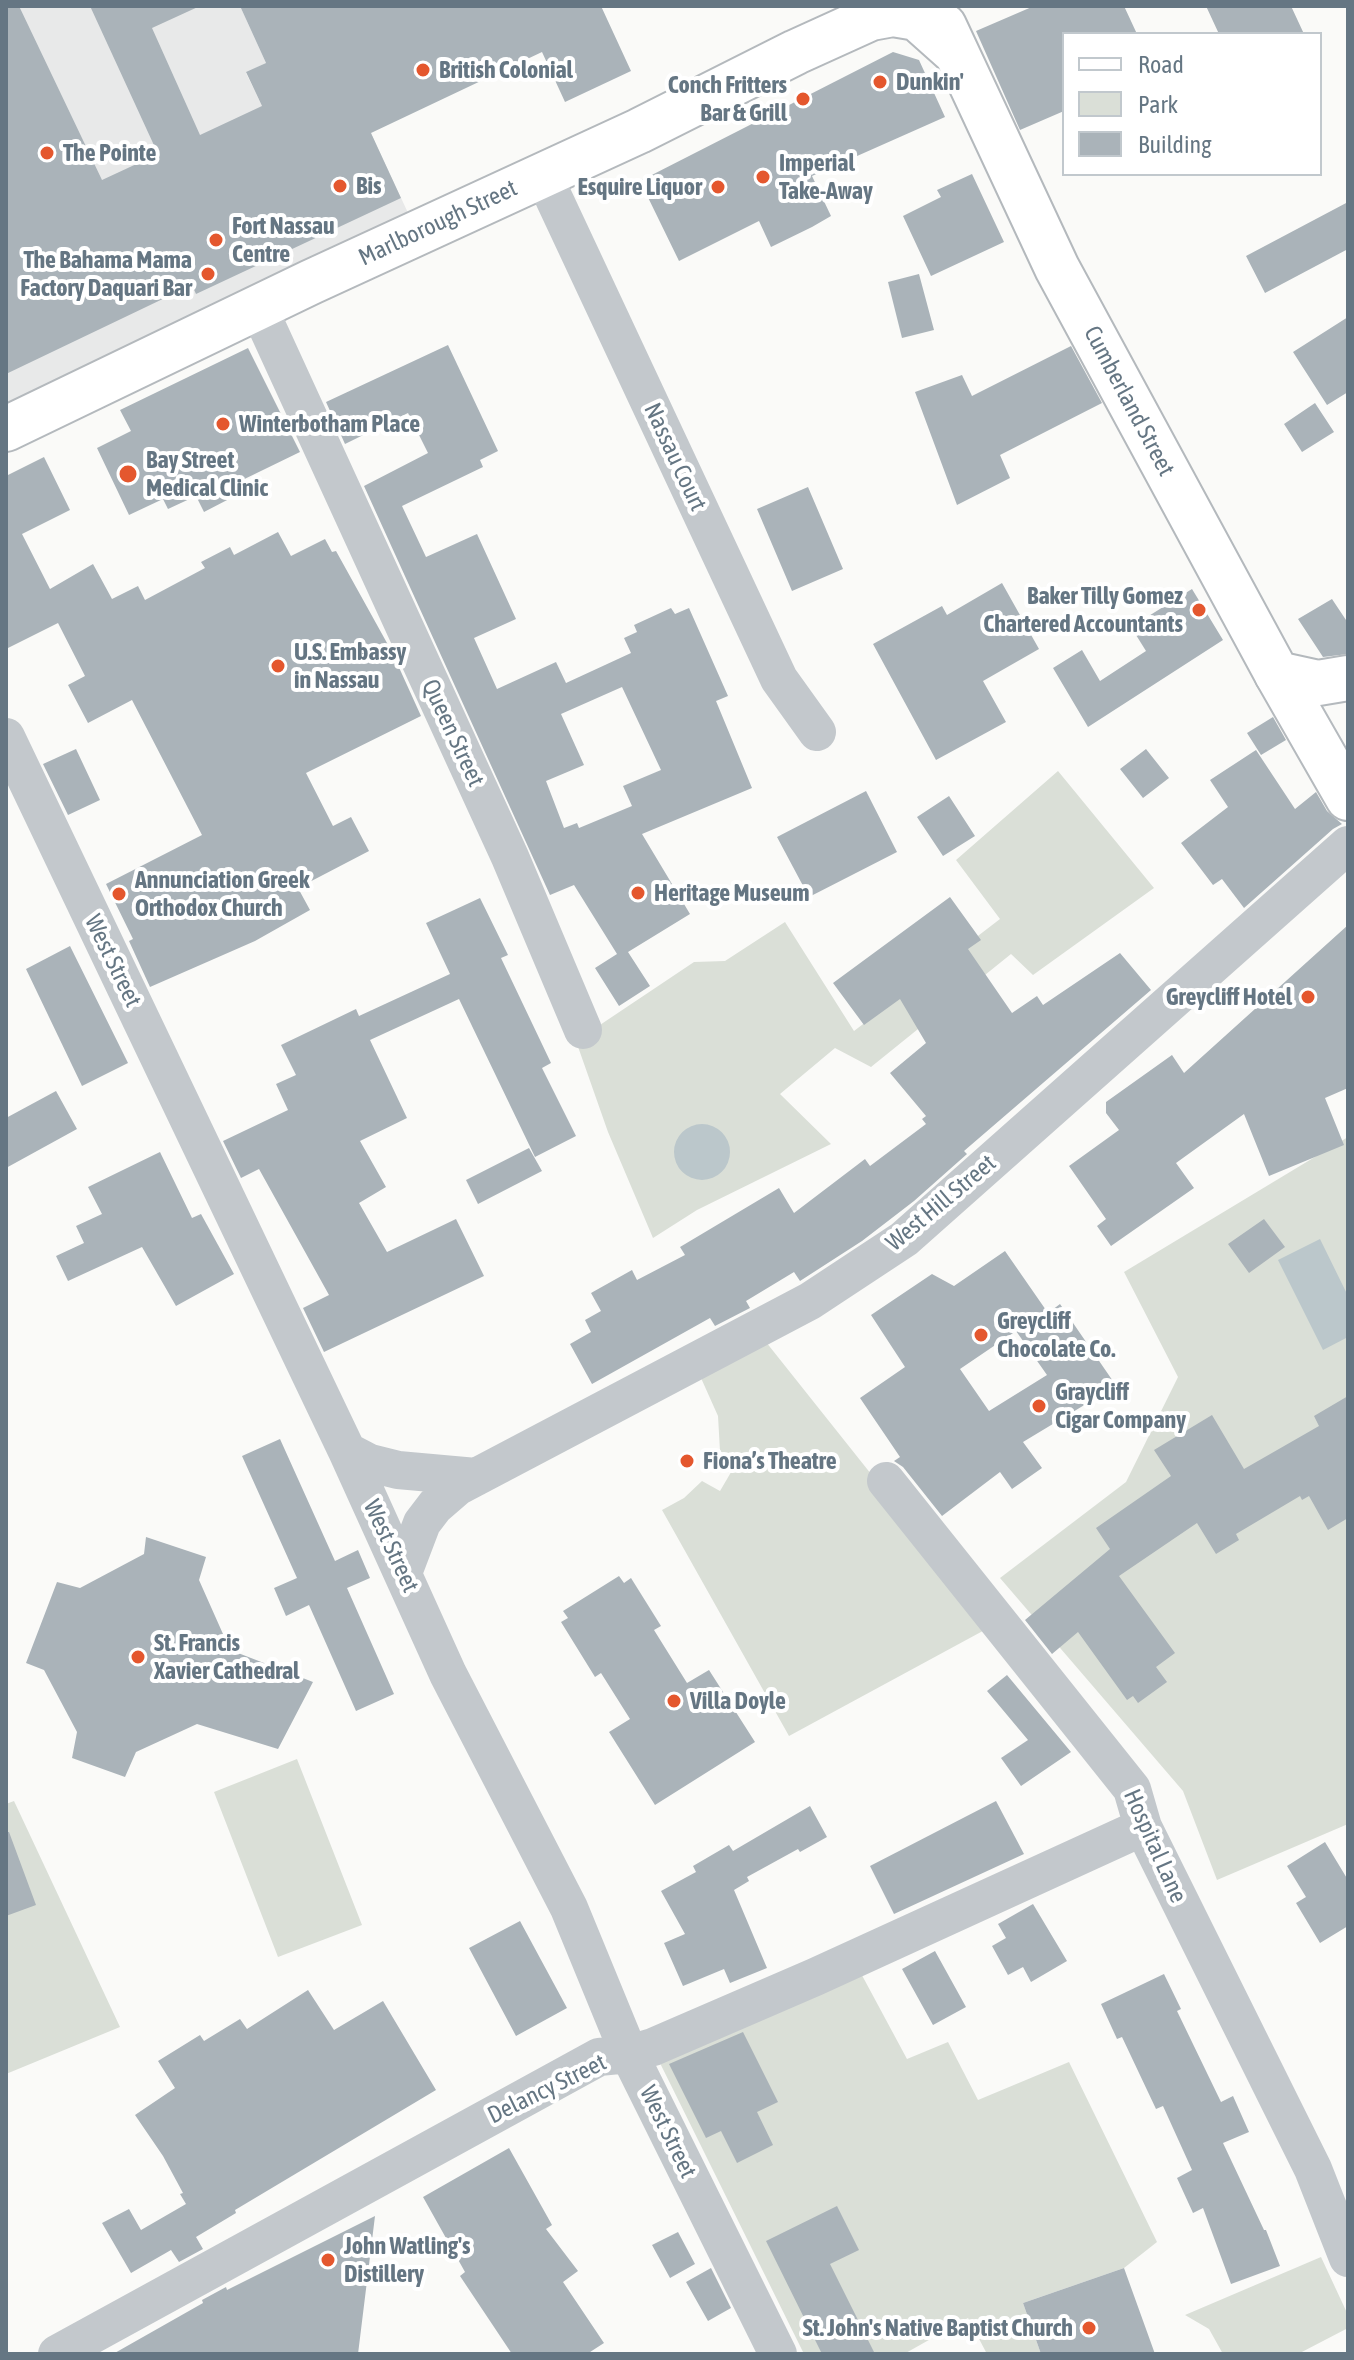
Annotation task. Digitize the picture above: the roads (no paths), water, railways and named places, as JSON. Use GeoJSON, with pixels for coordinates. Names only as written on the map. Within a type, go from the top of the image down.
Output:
{"type":"FeatureCollection","features":[{"type":"Feature","properties":{"kind":"main road","name":"Cumberland Street"},"geometry":{"type":"LineString","coordinates":[[936,6],[954,51],[979,96],[1057,268],[1277,674],[1348,797]]}},
{"type":"Feature","properties":{"kind":"main road","name":"Cumberland Street"},"geometry":{"type":"LineString","coordinates":[[873,12],[917,18],[954,51]]}},
{"type":"Feature","properties":{"kind":"main road","name":"Marlborough Street"},"geometry":{"type":"LineString","coordinates":[[6,429],[258,307],[543,175],[873,12]]}},
{"type":"Feature","properties":{"kind":"main road"},"geometry":{"type":"LineString","coordinates":[[1277,674],[1318,683],[1348,678]]}},
{"type":"Feature","properties":{"kind":"street","name":"Nassau Court"},"geometry":{"type":"LineString","coordinates":[[543,175],[779,679],[817,732]]}},
{"type":"Feature","properties":{"kind":"street","name":"Queen Street"},"geometry":{"type":"LineString","coordinates":[[258,307],[510,857],[583,1030]]}},
{"type":"Feature","properties":{"kind":"street","name":"West Street"},"geometry":{"type":"LineString","coordinates":[[6,737],[347,1451],[448,1674],[569,1908],[629,2054],[778,2354]]}},
{"type":"Feature","properties":{"kind":"street","name":"West Hill Street"},"geometry":{"type":"LineString","coordinates":[[403,1573],[422,1523],[448,1494],[810,1301],[904,1239],[1348,845]]}},
{"type":"Feature","properties":{"kind":"street"},"geometry":{"type":"LineString","coordinates":[[347,1451],[370,1463],[398,1470],[476,1477]]}},
{"type":"Feature","properties":{"kind":"street","name":"Hospital Lane"},"geometry":{"type":"LineString","coordinates":[[886,1481],[1132,1789],[1143,1827],[1313,2169],[1348,2258]]}},
{"type":"Feature","properties":{"kind":"street","name":"Delancy Street"},"geometry":{"type":"LineString","coordinates":[[57,2354],[599,2057],[629,2054],[653,2047],[815,1977],[1143,1827]]}},
{"type":"Feature","properties":{"kind":"place","name":"British Colonial"},"geometry":{"type":"Point","coordinates":[423,70]}},
{"type":"Feature","properties":{"kind":"place","name":"Dunkin'"},"geometry":{"type":"Point","coordinates":[880,82]}},
{"type":"Feature","properties":{"kind":"place","name":"Conch Fritters Bar & Grill"},"geometry":{"type":"Point","coordinates":[803,99]}},
{"type":"Feature","properties":{"kind":"place","name":"The Pointe"},"geometry":{"type":"Point","coordinates":[47,153]}},
{"type":"Feature","properties":{"kind":"place","name":"Imperial Take-Away"},"geometry":{"type":"Point","coordinates":[763,177]}},
{"type":"Feature","properties":{"kind":"place","name":"Bis"},"geometry":{"type":"Point","coordinates":[340,186]}},
{"type":"Feature","properties":{"kind":"place","name":"Esquire Liquor"},"geometry":{"type":"Point","coordinates":[718,187]}},
{"type":"Feature","properties":{"kind":"place","name":"Fort Nassau Centre"},"geometry":{"type":"Point","coordinates":[216,240]}},
{"type":"Feature","properties":{"kind":"place","name":"The Bahama Mama Factory Daquari Bar"},"geometry":{"type":"Point","coordinates":[208,274]}},
{"type":"Feature","properties":{"kind":"place","name":"Winterbotham Place"},"geometry":{"type":"Point","coordinates":[223,424]}},
{"type":"Feature","properties":{"kind":"place","name":"Bay Street Medical Clinic"},"geometry":{"type":"Point","coordinates":[128,474]}},
{"type":"Feature","properties":{"kind":"place","name":"Baker Tilly Gomez Chartered Accountants"},"geometry":{"type":"Point","coordinates":[1199,610]}},
{"type":"Feature","properties":{"kind":"place","name":"U.S. Embassy in Nassau"},"geometry":{"type":"Point","coordinates":[278,666]}},
{"type":"Feature","properties":{"kind":"place","name":"Heritage Museum"},"geometry":{"type":"Point","coordinates":[638,893]}},
{"type":"Feature","properties":{"kind":"place","name":"Annunciation Greek Orthodox Church"},"geometry":{"type":"Point","coordinates":[119,894]}},
{"type":"Feature","properties":{"kind":"place","name":"Greycliff Hotel"},"geometry":{"type":"Point","coordinates":[1308,997]}},
{"type":"Feature","properties":{"kind":"place","name":"Greycliff Chocolate Co."},"geometry":{"type":"Point","coordinates":[981,1335]}},
{"type":"Feature","properties":{"kind":"place","name":"Graycliff Cigar Company"},"geometry":{"type":"Point","coordinates":[1039,1406]}},
{"type":"Feature","properties":{"kind":"place","name":"Fiona’s Theatre"},"geometry":{"type":"Point","coordinates":[687,1461]}},
{"type":"Feature","properties":{"kind":"place","name":"St. Francis Xavier Cathedral"},"geometry":{"type":"Point","coordinates":[138,1657]}},
{"type":"Feature","properties":{"kind":"place","name":"Villa Doyle"},"geometry":{"type":"Point","coordinates":[674,1701]}},
{"type":"Feature","properties":{"kind":"place","name":"John Watling's Distillery"},"geometry":{"type":"Point","coordinates":[328,2260]}},
{"type":"Feature","properties":{"kind":"place","name":"St. John's Native Baptist Church"},"geometry":{"type":"Point","coordinates":[1089,2328]}}]}
